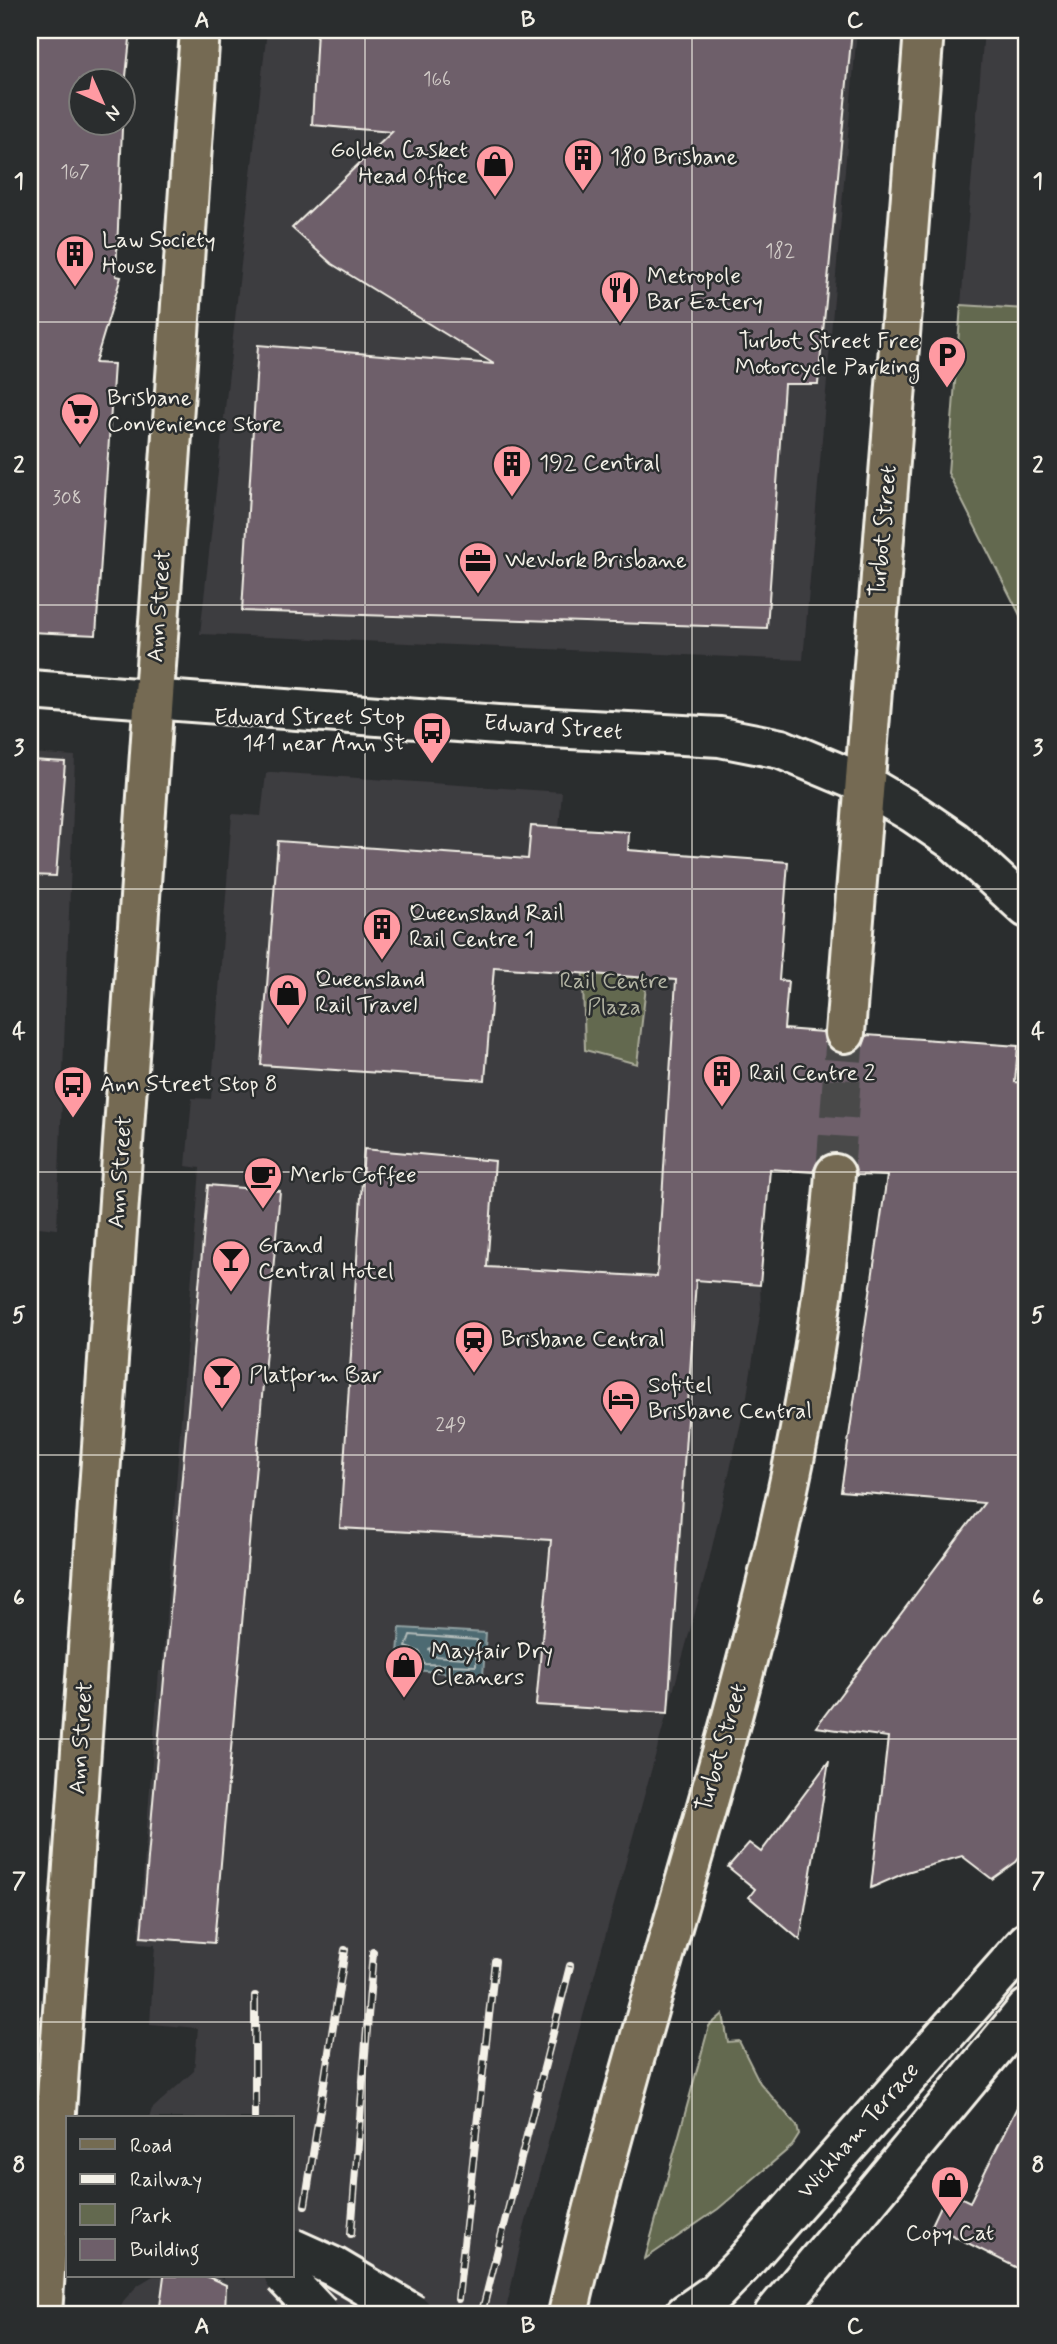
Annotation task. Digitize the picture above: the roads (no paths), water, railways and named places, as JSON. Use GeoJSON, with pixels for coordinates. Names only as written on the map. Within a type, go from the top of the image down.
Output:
{"type":"FeatureCollection","features":[{"type":"Feature","properties":{"kind":"main road","name":"Ann Street"},"geometry":{"type":"LineString","coordinates":[[42,2314],[50,2146],[201,30]]}},
{"type":"Feature","properties":{"kind":"main road","name":"Turbot Street"},"geometry":{"type":"LineString","coordinates":[[845,1033],[862,783],[918,140],[924,30]]}},
{"type":"Feature","properties":{"kind":"main road","name":"Edward Street"},"geometry":{"type":"LineString","coordinates":[[30,690],[498,725],[720,737],[781,749],[862,783],[914,813],[954,841],[1027,908]]}},
{"type":"Feature","properties":{"kind":"main road","name":"Turbot Street"},"geometry":{"type":"LineString","coordinates":[[568,2314],[779,1538],[809,1395],[826,1278],[835,1174]]}},
{"type":"Feature","properties":{"kind":"main road","name":"Wickham Terrace"},"geometry":{"type":"LineString","coordinates":[[685,2314],[715,2293],[743,2264],[1027,1942]]}},
{"type":"Feature","properties":{"kind":"main road"},"geometry":{"type":"LineString","coordinates":[[774,2314],[1027,2009]]}},
{"type":"Feature","properties":{"kind":"main road"},"geometry":{"type":"LineString","coordinates":[[294,2249],[334,2267],[413,2314]]}},
{"type":"Feature","properties":{"kind":"main road"},"geometry":{"type":"LineString","coordinates":[[286,2278],[320,2314]]}},
{"type":"Feature","properties":{"kind":"water"},"geometry":{"type":"Polygon","coordinates":[[[400,1628],[486,1633],[483,1676],[415,1670],[415,1656],[398,1654],[400,1628]]]}},
{"type":"Feature","properties":{"kind":"tunnel"},"geometry":{"type":"LineString","coordinates":[[835,1174],[845,1033]]}},
{"type":"Feature","properties":{"kind":"railway"},"geometry":{"type":"LineString","coordinates":[[305,2205],[345,1950]]}},
{"type":"Feature","properties":{"kind":"railway"},"geometry":{"type":"LineString","coordinates":[[351,2234],[373,1952]]}},
{"type":"Feature","properties":{"kind":"railway"},"geometry":{"type":"LineString","coordinates":[[458,2299],[495,1961]]}},
{"type":"Feature","properties":{"kind":"railway"},"geometry":{"type":"LineString","coordinates":[[483,2308],[570,1966]]}},
{"type":"Feature","properties":{"kind":"railway"},"geometry":{"type":"LineString","coordinates":[[255,1996],[255,2116]]}},
{"type":"Feature","properties":{"kind":"place","name":"180 Brisbane"},"geometry":{"type":"Point","coordinates":[583,192]}},
{"type":"Feature","properties":{"kind":"place","name":"Golden Casket Head Office"},"geometry":{"type":"Point","coordinates":[495,198]}},
{"type":"Feature","properties":{"kind":"place","name":"Law Society House"},"geometry":{"type":"Point","coordinates":[75,288]}},
{"type":"Feature","properties":{"kind":"place","name":"Metropole Bar Eatery"},"geometry":{"type":"Point","coordinates":[620,324]}},
{"type":"Feature","properties":{"kind":"place","name":"Turbot Street Free Motorcycle Parking"},"geometry":{"type":"Point","coordinates":[947,389]}},
{"type":"Feature","properties":{"kind":"place","name":"Brisbane Convenience Store"},"geometry":{"type":"Point","coordinates":[80,446]}},
{"type":"Feature","properties":{"kind":"place","name":"192 Central"},"geometry":{"type":"Point","coordinates":[512,498]}},
{"type":"Feature","properties":{"kind":"place","name":"WeWork Brisbane"},"geometry":{"type":"Point","coordinates":[478,595]}},
{"type":"Feature","properties":{"kind":"place","name":"Edward Street Stop 141 near Ann St"},"geometry":{"type":"Point","coordinates":[432,765]}},
{"type":"Feature","properties":{"kind":"place","name":"Queensland Rail Rail Centre 1"},"geometry":{"type":"Point","coordinates":[382,961]}},
{"type":"Feature","properties":{"kind":"place","name":"Queensland Rail Travel"},"geometry":{"type":"Point","coordinates":[288,1027]}},
{"type":"Feature","properties":{"kind":"place","name":"Rail Centre 2"},"geometry":{"type":"Point","coordinates":[722,1108]}},
{"type":"Feature","properties":{"kind":"place","name":"Ann Street Stop 8"},"geometry":{"type":"Point","coordinates":[73,1119]}},
{"type":"Feature","properties":{"kind":"place","name":"Merlo Coffee"},"geometry":{"type":"Point","coordinates":[263,1210]}},
{"type":"Feature","properties":{"kind":"place","name":"Grand Central Hotel"},"geometry":{"type":"Point","coordinates":[231,1293]}},
{"type":"Feature","properties":{"kind":"place","name":"Brisbane Central"},"geometry":{"type":"Point","coordinates":[474,1374]}},
{"type":"Feature","properties":{"kind":"place","name":"Platform Bar"},"geometry":{"type":"Point","coordinates":[222,1410]}},
{"type":"Feature","properties":{"kind":"place","name":"Sofitel Brisbane Central"},"geometry":{"type":"Point","coordinates":[621,1433]}},
{"type":"Feature","properties":{"kind":"place","name":"Mayfair Dry Cleaners"},"geometry":{"type":"Point","coordinates":[404,1699]}},
{"type":"Feature","properties":{"kind":"place","name":"Copy Cat"},"geometry":{"type":"Point","coordinates":[950,2219]}},
{"type":"Feature","properties":{"kind":"park label","name":"Rail Centre Plaza"},"geometry":{"type":"Point","coordinates":[614,995]}}]}
